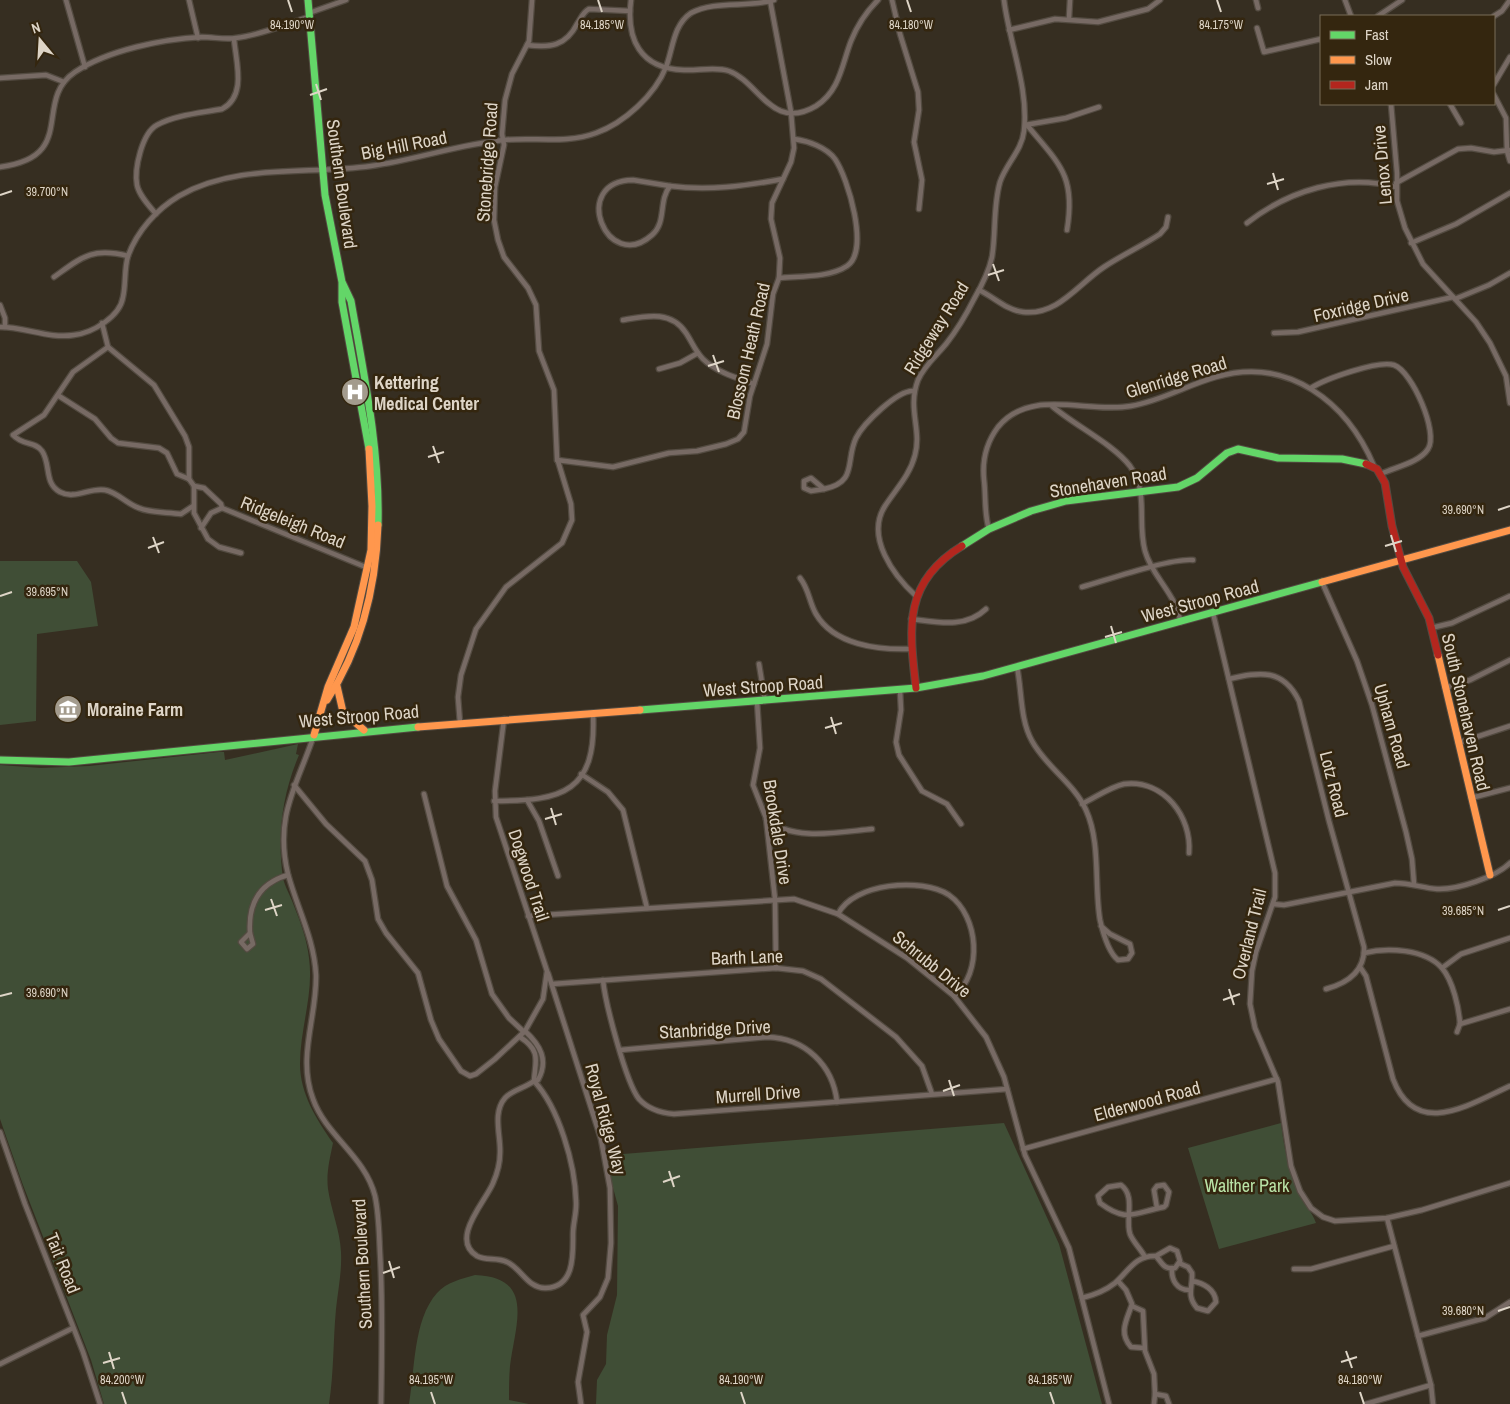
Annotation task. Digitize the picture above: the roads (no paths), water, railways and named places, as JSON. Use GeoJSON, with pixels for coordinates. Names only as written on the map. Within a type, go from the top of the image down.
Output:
{"type":"FeatureCollection","features":[{"type":"Feature","properties":{"kind":"street"},"geometry":{"type":"LineString","coordinates":[[66,0],[85,67]]}},
{"type":"Feature","properties":{"kind":"street"},"geometry":{"type":"LineString","coordinates":[[189,0],[198,38]]}},
{"type":"Feature","properties":{"kind":"street","name":"Southern Boulevard"},"geometry":{"type":"LineString","coordinates":[[308,0],[322,170],[342,282],[342,302],[369,448],[372,506],[372,568],[360,630],[337,686],[324,704]]}},
{"type":"Feature","properties":{"kind":"street"},"geometry":{"type":"LineString","coordinates":[[0,166],[22,163],[42,149],[51,131],[56,101],[64,82],[85,67],[132,49],[198,38],[234,39],[261,33],[346,0]]}},
{"type":"Feature","properties":{"kind":"street","name":"Stonebridge Road"},"geometry":{"type":"LineString","coordinates":[[460,723],[461,675],[476,629],[498,596],[518,576],[562,542],[570,526],[572,504],[557,460],[554,390],[539,351],[536,305],[528,288],[504,257],[496,232],[495,187],[503,140],[507,86],[516,62],[528,45],[532,0]]}},
{"type":"Feature","properties":{"kind":"street"},"geometry":{"type":"LineString","coordinates":[[631,0],[630,30],[636,45],[646,57],[666,67],[683,70],[718,69],[730,71],[742,78],[769,104],[792,112],[816,106],[833,90],[841,74],[856,30],[870,8],[878,0]]}},
{"type":"Feature","properties":{"kind":"street","name":"Blossom Heath Road"},"geometry":{"type":"LineString","coordinates":[[557,460],[613,467],[669,453],[706,449],[735,441],[742,436],[746,426],[748,404],[767,344],[773,294],[779,278],[780,258],[770,211],[774,196],[791,162],[794,139],[792,112],[771,0]]}},
{"type":"Feature","properties":{"kind":"street","name":"Big Hill Road"},"geometry":{"type":"LineString","coordinates":[[2,327],[44,334],[72,336],[102,324],[122,303],[128,256],[137,238],[156,214],[184,194],[210,183],[290,171],[373,166],[503,140],[574,139],[602,131],[622,119],[642,102],[666,67],[679,28],[693,12],[718,6],[771,0]]}},
{"type":"Feature","properties":{"kind":"street"},"geometry":{"type":"LineString","coordinates":[[892,0],[900,34],[918,92],[919,110],[914,142],[921,174],[919,209]]}},
{"type":"Feature","properties":{"kind":"street","name":"Ridgeway Road"},"geometry":{"type":"LineString","coordinates":[[916,596],[901,581],[887,559],[881,542],[879,522],[882,511],[909,472],[916,453],[913,408],[914,391],[922,373],[953,334],[979,290],[992,257],[1001,180],[1022,139],[1025,125],[1021,78],[1009,30],[1004,0]]}},
{"type":"Feature","properties":{"kind":"street"},"geometry":{"type":"LineString","coordinates":[[1069,18],[1070,0]]}},
{"type":"Feature","properties":{"kind":"street"},"geometry":{"type":"LineString","coordinates":[[1009,30],[1055,19],[1069,18],[1089,23],[1098,22],[1148,9],[1160,0]]}},
{"type":"Feature","properties":{"kind":"street"},"geometry":{"type":"LineString","coordinates":[[1256,0],[1258,8]]}},
{"type":"Feature","properties":{"kind":"street"},"geometry":{"type":"LineString","coordinates":[[1345,0],[1351,15]]}},
{"type":"Feature","properties":{"kind":"street"},"geometry":{"type":"LineString","coordinates":[[1380,15],[1402,0]]}},
{"type":"Feature","properties":{"kind":"street"},"geometry":{"type":"LineString","coordinates":[[1495,15],[1506,7],[1510,0]]}},
{"type":"Feature","properties":{"kind":"street"},"geometry":{"type":"LineString","coordinates":[[528,45],[550,46],[565,41],[573,33],[584,13],[592,8],[630,11]]}},
{"type":"Feature","properties":{"kind":"street"},"geometry":{"type":"LineString","coordinates":[[1258,28],[1264,52],[1320,39]]}},
{"type":"Feature","properties":{"kind":"street"},"geometry":{"type":"LineString","coordinates":[[156,214],[141,194],[136,182],[146,135],[162,122],[222,109],[230,103],[236,96],[238,86],[234,39]]}},
{"type":"Feature","properties":{"kind":"street"},"geometry":{"type":"LineString","coordinates":[[1495,82],[1510,57]]}},
{"type":"Feature","properties":{"kind":"street"},"geometry":{"type":"LineString","coordinates":[[0,78],[46,75],[64,82]]}},
{"type":"Feature","properties":{"kind":"street"},"geometry":{"type":"LineString","coordinates":[[1495,97],[1506,118],[1510,161]]}},
{"type":"Feature","properties":{"kind":"street","name":"Lenox Drive"},"geometry":{"type":"LineString","coordinates":[[1391,105],[1397,204],[1411,243],[1432,274],[1483,332],[1508,378],[1510,403]]}},
{"type":"Feature","properties":{"kind":"street"},"geometry":{"type":"LineString","coordinates":[[1451,105],[1461,124]]}},
{"type":"Feature","properties":{"kind":"street"},"geometry":{"type":"LineString","coordinates":[[1025,125],[1066,118],[1099,107]]}},
{"type":"Feature","properties":{"kind":"street"},"geometry":{"type":"LineString","coordinates":[[1025,125],[1065,173],[1070,199],[1067,230]]}},
{"type":"Feature","properties":{"kind":"street"},"geometry":{"type":"LineString","coordinates":[[779,278],[833,272],[848,266],[858,249],[858,228],[843,178],[835,160],[818,146],[794,139]]}},
{"type":"Feature","properties":{"kind":"street"},"geometry":{"type":"LineString","coordinates":[[1247,223],[1280,202],[1326,185],[1369,183],[1396,185],[1458,149],[1471,148],[1508,151]]}},
{"type":"Feature","properties":{"kind":"street"},"geometry":{"type":"LineString","coordinates":[[670,186],[663,198],[661,223],[652,236],[640,242],[626,244],[615,240],[606,232],[600,222],[598,210],[602,198],[612,186],[622,181],[633,180],[697,188],[730,187],[783,179]]}},
{"type":"Feature","properties":{"kind":"street"},"geometry":{"type":"LineString","coordinates":[[1411,243],[1456,224],[1510,193]]}},
{"type":"Feature","properties":{"kind":"street"},"geometry":{"type":"LineString","coordinates":[[979,290],[1016,310],[1030,312],[1047,309],[1062,302],[1104,267],[1160,234],[1166,227],[1168,217]]}},
{"type":"Feature","properties":{"kind":"street"},"geometry":{"type":"LineString","coordinates":[[54,277],[76,260],[94,252],[110,252],[128,256]]}},
{"type":"Feature","properties":{"kind":"street","name":"Foxridge Drive"},"geometry":{"type":"LineString","coordinates":[[1274,333],[1285,334],[1334,325],[1454,298],[1488,285],[1510,273]]}},
{"type":"Feature","properties":{"kind":"street"},"geometry":{"type":"LineString","coordinates":[[0,305],[5,318],[2,327]]}},
{"type":"Feature","properties":{"kind":"street"},"geometry":{"type":"LineString","coordinates":[[623,320],[654,316],[668,319],[681,328],[698,352],[717,369],[754,384]]}},
{"type":"Feature","properties":{"kind":"street"},"geometry":{"type":"LineString","coordinates":[[102,324],[108,347],[147,379],[163,398],[188,443],[189,479]]}},
{"type":"Feature","properties":{"kind":"street"},"geometry":{"type":"LineString","coordinates":[[108,347],[74,372],[44,415],[13,435],[22,443],[32,444],[40,449],[46,460],[50,481],[56,490],[62,494],[72,495],[103,489],[140,509],[180,514],[193,506]]}},
{"type":"Feature","properties":{"kind":"street"},"geometry":{"type":"LineString","coordinates":[[659,369],[680,363],[698,352]]}},
{"type":"Feature","properties":{"kind":"street"},"geometry":{"type":"LineString","coordinates":[[1311,388],[1338,377],[1386,364],[1398,367],[1407,374],[1426,417],[1431,440],[1428,449],[1419,457],[1381,474]]}},
{"type":"Feature","properties":{"kind":"street","name":"Glenridge Road"},"geometry":{"type":"LineString","coordinates":[[989,529],[983,471],[984,455],[990,439],[1001,424],[1014,413],[1036,405],[1104,409],[1129,407],[1159,399],[1215,377],[1238,373],[1268,373],[1311,388],[1334,406],[1347,420],[1374,466]]}},
{"type":"Feature","properties":{"kind":"street"},"geometry":{"type":"LineString","coordinates":[[824,490],[835,486],[847,475],[852,463],[855,441],[862,430],[897,396],[905,391],[914,391]]}},
{"type":"Feature","properties":{"kind":"street"},"geometry":{"type":"LineString","coordinates":[[58,396],[96,419],[111,438],[118,443],[163,450],[170,456],[177,474],[189,479],[194,486],[193,506],[200,528],[213,544],[241,553]]}},
{"type":"Feature","properties":{"kind":"street"},"geometry":{"type":"LineString","coordinates":[[1052,406],[1124,460],[1134,473],[1141,492],[1142,540],[1151,567],[1172,598],[1181,622]]}},
{"type":"Feature","properties":{"kind":"street","name":"Stonehaven Road"},"geometry":{"type":"LineString","coordinates":[[916,596],[931,571],[944,557],[989,529],[1031,511],[1066,502],[1171,489],[1188,483],[1205,473],[1227,452],[1238,449],[1278,458],[1342,459],[1374,466]]}},
{"type":"Feature","properties":{"kind":"street"},"geometry":{"type":"LineString","coordinates":[[1374,466],[1381,474],[1388,495],[1392,526],[1401,560]]}},
{"type":"Feature","properties":{"kind":"street"},"geometry":{"type":"LineString","coordinates":[[194,486],[204,488],[221,504],[222,508]]}},
{"type":"Feature","properties":{"kind":"street","name":"Ridgeleigh Road"},"geometry":{"type":"LineString","coordinates":[[200,528],[208,516],[222,508],[372,568]]}},
{"type":"Feature","properties":{"kind":"street","name":"West Stroop Road"},"geometry":{"type":"LineString","coordinates":[[0,760],[69,762],[314,735],[916,688],[983,676],[1017,667],[1510,530]]}},
{"type":"Feature","properties":{"kind":"street"},"geometry":{"type":"LineString","coordinates":[[1082,587],[1151,567],[1181,560],[1193,560]]}},
{"type":"Feature","properties":{"kind":"street","name":"South Stonehaven Road"},"geometry":{"type":"LineString","coordinates":[[1401,560],[1407,578],[1425,609],[1431,628],[1490,876]]}},
{"type":"Feature","properties":{"kind":"street","name":"Southern Boulevard"},"geometry":{"type":"LineString","coordinates":[[372,568],[354,627],[328,687],[314,735],[287,805],[284,828],[284,852],[288,875],[308,930],[315,964],[315,996],[306,1054],[310,1089],[316,1106],[326,1124],[365,1171],[375,1198],[381,1276],[381,1404]]}},
{"type":"Feature","properties":{"kind":"street"},"geometry":{"type":"LineString","coordinates":[[800,578],[808,589],[819,618],[842,638],[884,648],[910,649]]}},
{"type":"Feature","properties":{"kind":"street","name":"Upham Road"},"geometry":{"type":"LineString","coordinates":[[1322,582],[1357,661],[1372,705],[1406,832],[1412,859],[1414,884]]}},
{"type":"Feature","properties":{"kind":"street"},"geometry":{"type":"LineString","coordinates":[[916,596],[911,619],[910,649],[916,688]]}},
{"type":"Feature","properties":{"kind":"street"},"geometry":{"type":"LineString","coordinates":[[1431,628],[1452,622],[1510,596]]}},
{"type":"Feature","properties":{"kind":"street"},"geometry":{"type":"LineString","coordinates":[[911,619],[947,623],[965,622],[977,617],[986,609]]}},
{"type":"Feature","properties":{"kind":"street","name":"Overland Trail"},"geometry":{"type":"LineString","coordinates":[[1213,613],[1275,873],[1276,888],[1273,904],[1256,952],[1250,995],[1255,1028],[1277,1079],[1291,1166],[1300,1191],[1311,1208],[1323,1218],[1335,1221],[1387,1218],[1422,1210],[1510,1183]]}},
{"type":"Feature","properties":{"kind":"street"},"geometry":{"type":"LineString","coordinates":[[1445,688],[1470,680],[1510,660]]}},
{"type":"Feature","properties":{"kind":"street"},"geometry":{"type":"LineString","coordinates":[[759,664],[766,701]]}},
{"type":"Feature","properties":{"kind":"street"},"geometry":{"type":"LineString","coordinates":[[1017,667],[1030,737],[1044,758],[1082,804],[1093,834],[1101,926],[1115,958],[1121,961],[1128,959],[1132,954],[1130,944],[1110,934],[1101,926]]}},
{"type":"Feature","properties":{"kind":"street","name":"Lotz Road"},"geometry":{"type":"LineString","coordinates":[[1229,679],[1253,674],[1269,674],[1286,682],[1295,693],[1364,953]]}},
{"type":"Feature","properties":{"kind":"street"},"geometry":{"type":"LineString","coordinates":[[337,686],[344,715],[364,731]]}},
{"type":"Feature","properties":{"kind":"street"},"geometry":{"type":"LineString","coordinates":[[900,690],[901,710],[896,742],[899,755],[922,792],[947,804],[961,824]]}},
{"type":"Feature","properties":{"kind":"street","name":"Brookdale Drive"},"geometry":{"type":"LineString","coordinates":[[757,701],[760,748],[753,785],[766,818],[775,899],[776,968]]}},
{"type":"Feature","properties":{"kind":"street"},"geometry":{"type":"LineString","coordinates":[[494,801],[550,798],[564,792],[581,774],[591,749],[593,713]]}},
{"type":"Feature","properties":{"kind":"street","name":"Dogwood Trail"},"geometry":{"type":"LineString","coordinates":[[504,719],[494,801],[496,817],[548,971]]}},
{"type":"Feature","properties":{"kind":"street"},"geometry":{"type":"LineString","coordinates":[[1458,743],[1510,726]]}},
{"type":"Feature","properties":{"kind":"street"},"geometry":{"type":"LineString","coordinates":[[581,774],[608,792],[622,810],[647,908]]}},
{"type":"Feature","properties":{"kind":"street"},"geometry":{"type":"LineString","coordinates":[[1082,804],[1125,784],[1141,784],[1154,788],[1168,797],[1177,808],[1189,838],[1189,853]]}},
{"type":"Feature","properties":{"kind":"street"},"geometry":{"type":"LineString","coordinates":[[294,785],[326,824],[365,861],[372,880],[378,919],[386,933],[418,974],[431,1020],[439,1039],[463,1074],[474,1075],[520,1037],[540,1007],[548,971]]}},
{"type":"Feature","properties":{"kind":"street"},"geometry":{"type":"LineString","coordinates":[[1471,798],[1510,788]]}},
{"type":"Feature","properties":{"kind":"street"},"geometry":{"type":"LineString","coordinates":[[424,794],[447,886],[476,940],[492,994],[509,1018],[530,1036],[541,1051],[539,1070],[534,1081],[509,1094],[500,1106],[498,1120],[500,1152],[496,1173],[471,1222],[466,1236],[468,1245],[477,1256],[507,1262],[532,1284],[545,1288],[560,1284],[572,1267],[576,1201],[574,1177],[557,1120],[545,1092],[534,1081]]}},
{"type":"Feature","properties":{"kind":"street"},"geometry":{"type":"LineString","coordinates":[[528,800],[542,828],[558,876]]}},
{"type":"Feature","properties":{"kind":"street"},"geometry":{"type":"LineString","coordinates":[[766,818],[784,828],[803,832],[872,829]]}},
{"type":"Feature","properties":{"kind":"street"},"geometry":{"type":"LineString","coordinates":[[1273,904],[1284,905],[1395,883],[1446,889],[1490,876],[1510,863]]}},
{"type":"Feature","properties":{"kind":"street"},"geometry":{"type":"LineString","coordinates":[[250,933],[253,909],[262,889],[271,881],[288,875]]}},
{"type":"Feature","properties":{"kind":"street"},"geometry":{"type":"LineString","coordinates":[[838,914],[851,898],[870,890],[915,886],[935,888],[948,894],[964,913],[973,946],[974,962],[969,979],[954,996]]}},
{"type":"Feature","properties":{"kind":"street","name":"Schrubb Drive"},"geometry":{"type":"LineString","coordinates":[[528,916],[794,899],[838,914],[901,954],[954,996],[986,1038],[1007,1089],[1023,1149],[1034,1178],[1064,1236],[1109,1404]]}},
{"type":"Feature","properties":{"kind":"street"},"geometry":{"type":"LineString","coordinates":[[1442,968],[1461,954],[1510,938]]}},
{"type":"Feature","properties":{"kind":"street"},"geometry":{"type":"LineString","coordinates":[[1326,989],[1347,981],[1360,968],[1364,953],[1386,949],[1429,959],[1442,968],[1452,989],[1460,1024],[1457,1032]]}},
{"type":"Feature","properties":{"kind":"street","name":"Barth Lane"},"geometry":{"type":"LineString","coordinates":[[552,984],[776,968],[803,971],[821,979],[896,1037],[922,1066],[932,1094]]}},
{"type":"Feature","properties":{"kind":"street"},"geometry":{"type":"LineString","coordinates":[[1360,968],[1366,976],[1393,1079],[1399,1093],[1408,1103],[1424,1112],[1443,1114],[1510,1086]]}},
{"type":"Feature","properties":{"kind":"street"},"geometry":{"type":"LineString","coordinates":[[548,971],[552,984]]}},
{"type":"Feature","properties":{"kind":"street","name":"Murrell Drive"},"geometry":{"type":"LineString","coordinates":[[603,980],[606,1004],[636,1095],[644,1104],[659,1112],[674,1114],[1007,1089]]}},
{"type":"Feature","properties":{"kind":"street","name":"Royal Ridge Way"},"geometry":{"type":"LineString","coordinates":[[552,984],[601,1139],[610,1188],[612,1227],[608,1278],[600,1297],[583,1315],[587,1332],[578,1382],[581,1404]]}},
{"type":"Feature","properties":{"kind":"street"},"geometry":{"type":"LineString","coordinates":[[1460,1024],[1510,1010]]}},
{"type":"Feature","properties":{"kind":"street"},"geometry":{"type":"LineString","coordinates":[[526,1040],[530,1036]]}},
{"type":"Feature","properties":{"kind":"street"},"geometry":{"type":"LineString","coordinates":[[520,1037],[526,1040],[534,1052],[539,1070]]}},
{"type":"Feature","properties":{"kind":"street","name":"Stanbridge Drive"},"geometry":{"type":"LineString","coordinates":[[620,1050],[767,1037],[788,1040],[809,1051],[825,1067],[833,1081],[837,1102]]}},
{"type":"Feature","properties":{"kind":"street"},"geometry":{"type":"LineString","coordinates":[[534,1052],[541,1051]]}},
{"type":"Feature","properties":{"kind":"street","name":"Elderwood Road"},"geometry":{"type":"LineString","coordinates":[[1023,1149],[1277,1079]]}},
{"type":"Feature","properties":{"kind":"street","name":"Tait Road"},"geometry":{"type":"LineString","coordinates":[[0,1132],[25,1204],[74,1328],[100,1404]]}},
{"type":"Feature","properties":{"kind":"street"},"geometry":{"type":"LineString","coordinates":[[1145,1257],[1130,1234],[1129,1215],[1128,1198],[1123,1186],[1113,1185],[1098,1196],[1100,1203],[1114,1214],[1129,1215],[1157,1208],[1165,1206],[1168,1202],[1168,1192],[1164,1185],[1157,1186],[1154,1190],[1157,1208]]}},
{"type":"Feature","properties":{"kind":"street"},"geometry":{"type":"LineString","coordinates":[[1387,1218],[1431,1385],[1433,1404]]}},
{"type":"Feature","properties":{"kind":"street"},"geometry":{"type":"LineString","coordinates":[[1294,1269],[1311,1269],[1394,1246]]}},
{"type":"Feature","properties":{"kind":"street"},"geometry":{"type":"LineString","coordinates":[[1082,1298],[1102,1292],[1118,1281],[1132,1265],[1145,1257],[1156,1256],[1166,1249],[1174,1249],[1179,1254],[1179,1263]]}},
{"type":"Feature","properties":{"kind":"street"},"geometry":{"type":"LineString","coordinates":[[1156,1256],[1166,1268],[1172,1268],[1179,1263]]}},
{"type":"Feature","properties":{"kind":"street"},"geometry":{"type":"LineString","coordinates":[[1179,1263],[1191,1270],[1190,1300],[1197,1308],[1208,1311],[1214,1305],[1215,1297],[1210,1289],[1192,1281]]}},
{"type":"Feature","properties":{"kind":"street"},"geometry":{"type":"LineString","coordinates":[[1172,1268],[1171,1277],[1176,1285],[1183,1290],[1189,1290]]}},
{"type":"Feature","properties":{"kind":"street"},"geometry":{"type":"LineString","coordinates":[[1118,1281],[1128,1293],[1132,1306],[1124,1323],[1125,1334],[1132,1347],[1144,1348]]}},
{"type":"Feature","properties":{"kind":"street"},"geometry":{"type":"LineString","coordinates":[[1418,1336],[1485,1318],[1510,1302]]}},
{"type":"Feature","properties":{"kind":"street"},"geometry":{"type":"LineString","coordinates":[[1132,1306],[1143,1311],[1144,1348],[1154,1374],[1154,1404]]}},
{"type":"Feature","properties":{"kind":"street"},"geometry":{"type":"LineString","coordinates":[[0,1364],[74,1328]]}},
{"type":"Feature","properties":{"kind":"street"},"geometry":{"type":"LineString","coordinates":[[1366,1404],[1431,1385]]}},
{"type":"Feature","properties":{"kind":"street"},"geometry":{"type":"LineString","coordinates":[[1155,1394],[1166,1396],[1169,1404]]}},
{"type":"Feature","properties":{"kind":"place","name":"Kettering Medical Center"},"geometry":{"type":"Point","coordinates":[355,392]}},
{"type":"Feature","properties":{"kind":"place","name":"Moraine Farm"},"geometry":{"type":"Point","coordinates":[68,709]}},
{"type":"Feature","properties":{"kind":"park label","name":"Walther Park"},"geometry":{"type":"Point","coordinates":[1247,1185]}}]}
